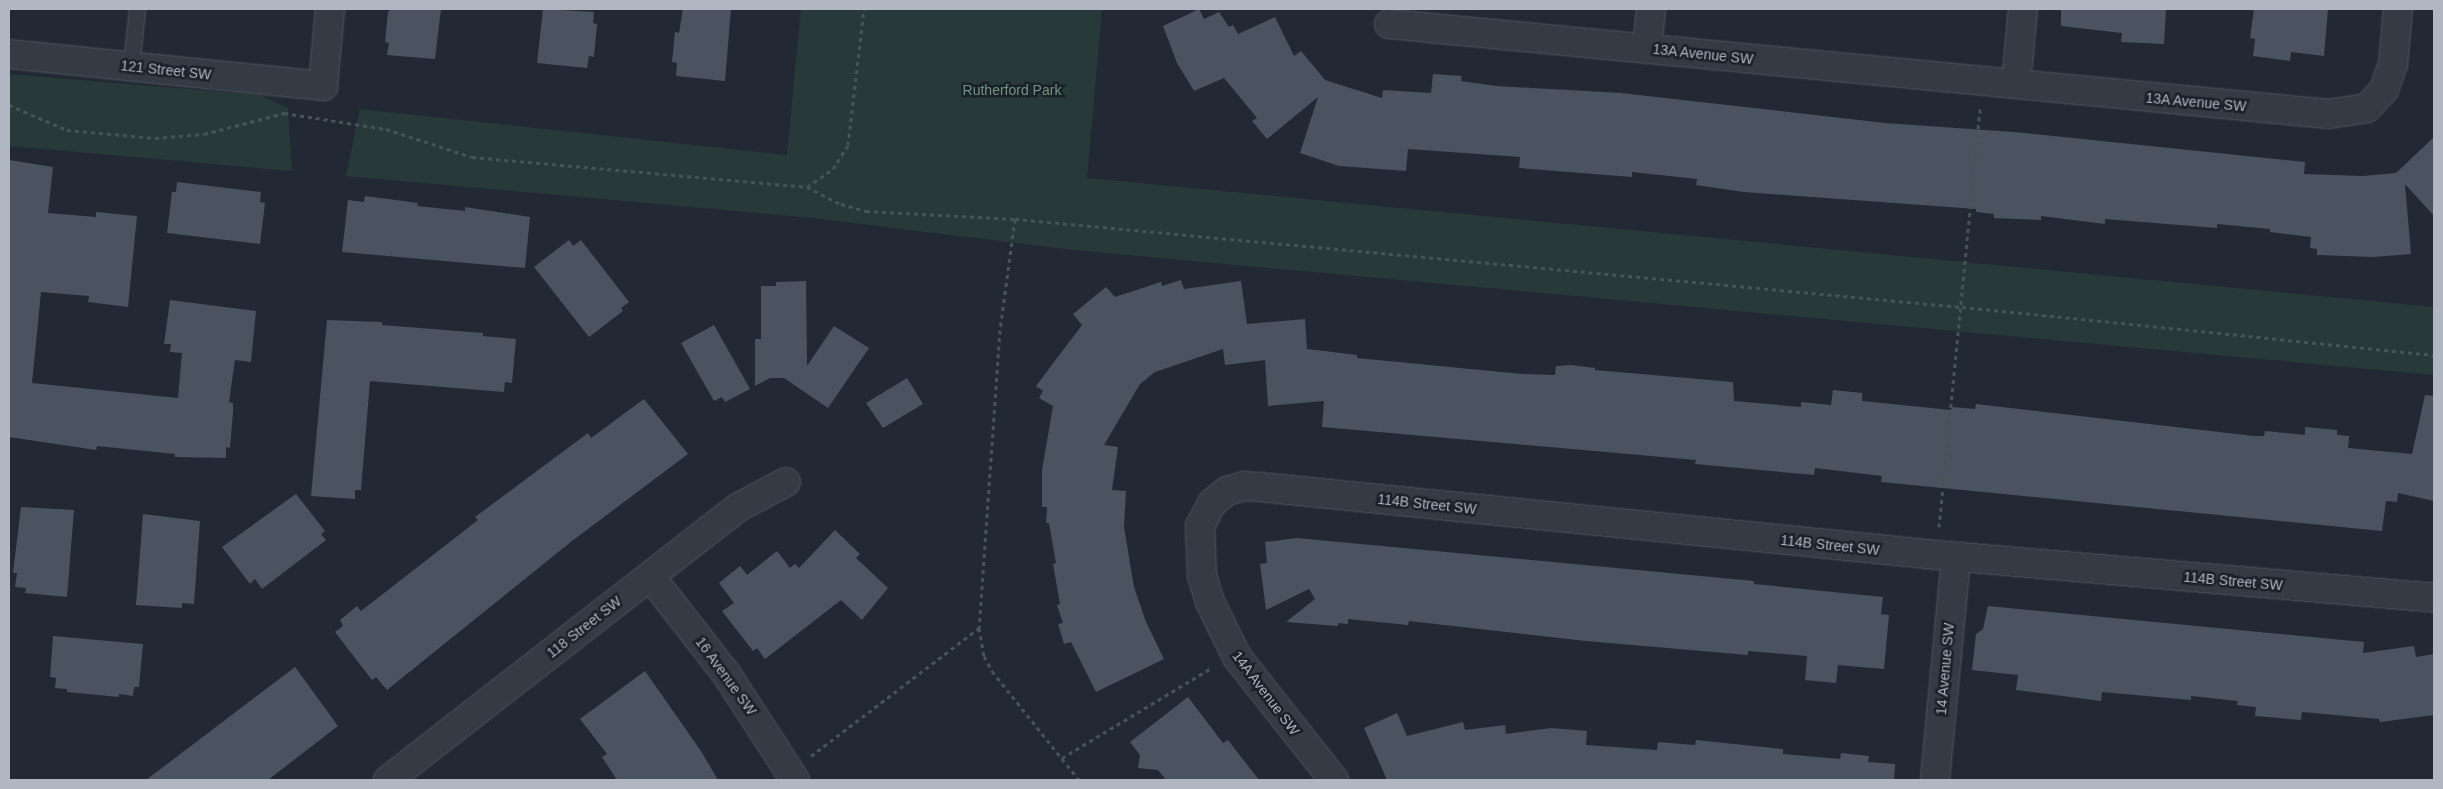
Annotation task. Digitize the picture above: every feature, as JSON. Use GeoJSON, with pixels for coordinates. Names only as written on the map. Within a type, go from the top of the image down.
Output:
{"type":"FeatureCollection","features":[{"type":"Feature","properties":{"kind":"street","name":"121 Street SW"},"geometry":{"type":"LineString","coordinates":[[9,54],[322,86],[330,9]]}},
{"type":"Feature","properties":{"kind":"street"},"geometry":{"type":"LineString","coordinates":[[1647,49],[1651,9]]}},
{"type":"Feature","properties":{"kind":"street"},"geometry":{"type":"LineString","coordinates":[[2016,84],[2023,9]]}},
{"type":"Feature","properties":{"kind":"street","name":"13A Avenue SW"},"geometry":{"type":"LineString","coordinates":[[1389,24],[2329,114],[2359,111],[2375,103],[2389,78],[2398,9]]}},
{"type":"Feature","properties":{"kind":"street","name":"118 Street SW"},"geometry":{"type":"LineString","coordinates":[[388,780],[739,507],[786,482]]}},
{"type":"Feature","properties":{"kind":"street","name":"114B Street SW"},"geometry":{"type":"LineString","coordinates":[[1227,491],[1260,487],[1946,556],[2434,598]]}},
{"type":"Feature","properties":{"kind":"street","name":"14A Avenue SW"},"geometry":{"type":"LineString","coordinates":[[1227,491],[1205,513],[1200,526],[1202,576],[1210,602],[1237,657],[1334,780]]}},
{"type":"Feature","properties":{"kind":"street","name":"14 Avenue SW"},"geometry":{"type":"LineString","coordinates":[[1935,780],[1946,556]]}},
{"type":"Feature","properties":{"kind":"street","name":"16 Avenue SW"},"geometry":{"type":"LineString","coordinates":[[650,576],[728,675],[793,776]]}},
{"type":"Feature","properties":{"kind":"lane"},"geometry":{"type":"LineString","coordinates":[[131,66],[137,9]]}},
{"type":"Feature","properties":{"kind":"path"},"geometry":{"type":"LineString","coordinates":[[807,187],[834,169],[848,145],[864,9]]}},
{"type":"Feature","properties":{"kind":"path"},"geometry":{"type":"LineString","coordinates":[[1946,556],[1956,329],[1962,308],[1982,82]]}},
{"type":"Feature","properties":{"kind":"path"},"geometry":{"type":"LineString","coordinates":[[9,105],[67,130],[155,138],[204,134],[284,113],[386,129],[472,158],[807,187],[841,204],[866,211],[1015,219],[1962,308],[2434,355]]}},
{"type":"Feature","properties":{"kind":"path"},"geometry":{"type":"LineString","coordinates":[[1015,219],[1000,330],[980,628],[984,656],[992,671],[1079,780]]}},
{"type":"Feature","properties":{"kind":"path"},"geometry":{"type":"LineString","coordinates":[[793,776],[980,628]]}},
{"type":"Feature","properties":{"kind":"path"},"geometry":{"type":"LineString","coordinates":[[1062,758],[1212,667],[1237,657]]}},
{"type":"Feature","properties":{"kind":"green space","name":"Rutherford Park"},"geometry":{"type":"Polygon","coordinates":[[[801,9],[1102,9],[1087,178],[2434,307],[2434,375],[1074,250],[813,218],[346,176],[360,109],[787,155],[801,9]]]}},
{"type":"Feature","properties":{"kind":"green space"},"geometry":{"type":"Polygon","coordinates":[[[9,74],[260,95],[288,108],[292,171],[9,146],[9,74]]]}},
{"type":"Feature","properties":{"kind":"building"},"geometry":{"type":"Polygon","coordinates":[[[392,9],[441,9],[435,59],[387,55],[389,43],[385,42],[388,12],[392,9]]]}},
{"type":"Feature","properties":{"kind":"building"},"geometry":{"type":"Polygon","coordinates":[[[543,9],[594,12],[593,23],[597,24],[594,57],[589,56],[587,68],[537,63],[543,9]]]}},
{"type":"Feature","properties":{"kind":"building"},"geometry":{"type":"Polygon","coordinates":[[[683,9],[731,9],[725,81],[676,76],[677,63],[672,62],[675,32],[679,33],[683,9]]]}},
{"type":"Feature","properties":{"kind":"building"},"geometry":{"type":"Polygon","coordinates":[[[1199,9],[1204,19],[1219,12],[1229,27],[1233,25],[1238,34],[1275,17],[1294,56],[1301,51],[1325,80],[1382,98],[1383,90],[1431,93],[1433,74],[1462,76],[1461,81],[1496,86],[1621,93],[1885,123],[2014,132],[2305,162],[2304,174],[2363,176],[2396,173],[2434,137],[2434,216],[2405,184],[2411,254],[2374,257],[2317,255],[2317,249],[2310,248],[2311,237],[2270,232],[2270,229],[2217,224],[2217,228],[2105,219],[2105,224],[2041,216],[2041,220],[1994,218],[1994,214],[1976,212],[1976,209],[1744,192],[1696,185],[1697,179],[1632,172],[1632,177],[1519,168],[1520,157],[1408,149],[1406,171],[1339,166],[1300,153],[1318,97],[1267,139],[1252,121],[1257,118],[1224,78],[1194,91],[1177,63],[1163,26],[1199,9]]]}},
{"type":"Feature","properties":{"kind":"building"},"geometry":{"type":"Polygon","coordinates":[[[2061,9],[2166,9],[2164,44],[2121,42],[2122,33],[2061,26],[2061,9]]]}},
{"type":"Feature","properties":{"kind":"building"},"geometry":{"type":"Polygon","coordinates":[[[2254,9],[2328,9],[2324,56],[2291,52],[2290,61],[2253,56],[2255,39],[2250,38],[2254,9]]]}},
{"type":"Feature","properties":{"kind":"building"},"geometry":{"type":"Polygon","coordinates":[[[9,160],[53,167],[48,213],[96,217],[96,212],[137,216],[128,307],[88,302],[89,296],[41,292],[32,383],[178,398],[182,353],[170,352],[171,344],[164,344],[170,300],[256,311],[251,362],[235,360],[229,402],[233,403],[230,448],[226,447],[226,458],[175,457],[175,454],[97,446],[96,450],[9,437],[9,160]]]}},
{"type":"Feature","properties":{"kind":"building"},"geometry":{"type":"Polygon","coordinates":[[[177,182],[261,192],[260,202],[265,203],[260,244],[167,233],[172,192],[176,192],[177,182]]]}},
{"type":"Feature","properties":{"kind":"building"},"geometry":{"type":"Polygon","coordinates":[[[365,196],[418,203],[417,206],[465,211],[465,207],[530,217],[525,268],[342,252],[348,200],[364,202],[365,196]]]}},
{"type":"Feature","properties":{"kind":"building"},"geometry":{"type":"Polygon","coordinates":[[[569,240],[573,246],[581,240],[629,302],[621,308],[623,311],[589,337],[534,267],[569,240]]]}},
{"type":"Feature","properties":{"kind":"building"},"geometry":{"type":"Polygon","coordinates":[[[1181,280],[1184,289],[1241,281],[1247,324],[1305,319],[1307,349],[1357,355],[1357,358],[1522,374],[1555,375],[1556,366],[1571,365],[1595,368],[1595,370],[1733,382],[1734,401],[1801,407],[1801,402],[1831,405],[1833,390],[1862,393],[1862,401],[1951,410],[1952,407],[1975,409],[1976,404],[2254,436],[2264,436],[2265,431],[2305,435],[2305,427],[2337,430],[2337,435],[2349,436],[2348,448],[2412,454],[2425,395],[2434,396],[2434,501],[2398,493],[2397,502],[2386,501],[2382,531],[1881,482],[1882,476],[1815,468],[1814,475],[1695,464],[1696,460],[1322,427],[1324,401],[1268,406],[1265,360],[1225,365],[1223,349],[1155,372],[1140,384],[1104,445],[1118,447],[1112,490],[1126,491],[1124,527],[1134,587],[1146,622],[1164,659],[1096,692],[1071,642],[1064,644],[1058,624],[1063,623],[1057,605],[1060,604],[1053,564],[1056,563],[1049,523],[1046,523],[1047,507],[1042,507],[1042,470],[1053,406],[1039,398],[1043,391],[1036,386],[1082,325],[1073,314],[1106,287],[1115,297],[1161,282],[1162,286],[1181,280]]]}},
{"type":"Feature","properties":{"kind":"building"},"geometry":{"type":"Polygon","coordinates":[[[806,281],[807,366],[834,326],[869,348],[828,408],[784,378],[770,378],[755,386],[755,339],[761,339],[761,286],[776,286],[776,282],[806,281]]]}},
{"type":"Feature","properties":{"kind":"building"},"geometry":{"type":"Polygon","coordinates":[[[327,320],[382,322],[382,325],[483,333],[483,336],[516,339],[512,383],[505,382],[504,392],[370,381],[361,490],[355,490],[355,499],[311,496],[327,320]]]}},
{"type":"Feature","properties":{"kind":"building"},"geometry":{"type":"Polygon","coordinates":[[[714,325],[750,389],[725,402],[722,397],[714,401],[681,343],[714,325]]]}},
{"type":"Feature","properties":{"kind":"building"},"geometry":{"type":"Polygon","coordinates":[[[907,378],[923,404],[883,428],[866,403],[907,378]]]}},
{"type":"Feature","properties":{"kind":"building"},"geometry":{"type":"Polygon","coordinates":[[[644,399],[688,454],[572,541],[387,690],[376,677],[372,680],[335,632],[343,626],[340,620],[357,606],[361,611],[478,520],[475,517],[588,433],[591,438],[644,399]]]}},
{"type":"Feature","properties":{"kind":"building"},"geometry":{"type":"Polygon","coordinates":[[[296,494],[325,531],[321,534],[326,540],[262,589],[255,579],[250,584],[222,547],[296,494]]]}},
{"type":"Feature","properties":{"kind":"building"},"geometry":{"type":"Polygon","coordinates":[[[21,507],[74,510],[67,597],[25,593],[26,588],[15,587],[17,573],[13,573],[21,507]]]}},
{"type":"Feature","properties":{"kind":"building"},"geometry":{"type":"Polygon","coordinates":[[[143,514],[200,521],[194,604],[182,603],[182,608],[136,605],[143,514]]]}},
{"type":"Feature","properties":{"kind":"building"},"geometry":{"type":"Polygon","coordinates":[[[835,530],[860,554],[856,558],[888,588],[862,620],[841,600],[765,659],[757,648],[753,651],[722,611],[734,603],[719,583],[740,566],[747,575],[777,551],[790,568],[795,564],[799,568],[835,530]]]}},
{"type":"Feature","properties":{"kind":"building"},"geometry":{"type":"Polygon","coordinates":[[[1297,538],[1754,581],[1754,584],[1883,597],[1881,614],[1889,615],[1884,669],[1838,665],[1836,683],[1805,680],[1807,656],[1748,651],[1748,655],[1586,641],[1409,621],[1408,625],[1348,619],[1348,624],[1338,623],[1338,626],[1286,622],[1315,599],[1309,589],[1266,610],[1260,564],[1267,563],[1265,542],[1297,538]]]}},
{"type":"Feature","properties":{"kind":"building"},"geometry":{"type":"Polygon","coordinates":[[[1988,606],[2364,642],[2363,653],[2414,646],[2416,657],[2434,654],[2434,715],[2380,722],[2379,719],[2302,712],[2301,720],[2255,716],[2256,707],[2237,705],[2238,701],[2191,696],[2191,700],[2102,692],[2101,701],[2016,690],[2018,675],[1972,670],[1976,634],[1983,629],[1988,606]]]}},
{"type":"Feature","properties":{"kind":"building"},"geometry":{"type":"Polygon","coordinates":[[[53,636],[143,644],[139,687],[134,687],[133,696],[119,694],[119,697],[67,692],[67,689],[55,688],[56,678],[50,677],[53,636]]]}},
{"type":"Feature","properties":{"kind":"building"},"geometry":{"type":"Polygon","coordinates":[[[295,667],[338,726],[268,780],[146,780],[295,667]]]}},
{"type":"Feature","properties":{"kind":"building"},"geometry":{"type":"Polygon","coordinates":[[[645,671],[701,751],[718,780],[617,780],[602,757],[607,754],[580,719],[645,671]]]}},
{"type":"Feature","properties":{"kind":"building"},"geometry":{"type":"Polygon","coordinates":[[[1188,697],[1223,743],[1228,740],[1259,780],[1166,780],[1158,770],[1138,768],[1140,755],[1130,742],[1188,697]]]}},
{"type":"Feature","properties":{"kind":"building"},"geometry":{"type":"Polygon","coordinates":[[[1397,713],[1407,736],[1463,722],[1465,730],[1505,725],[1506,734],[1551,728],[1587,731],[1586,745],[1657,750],[1658,742],[1695,745],[1696,740],[1783,749],[1783,754],[1840,759],[1841,753],[1869,756],[1868,762],[1895,764],[1894,780],[1387,780],[1364,728],[1397,713]]]}}]}
